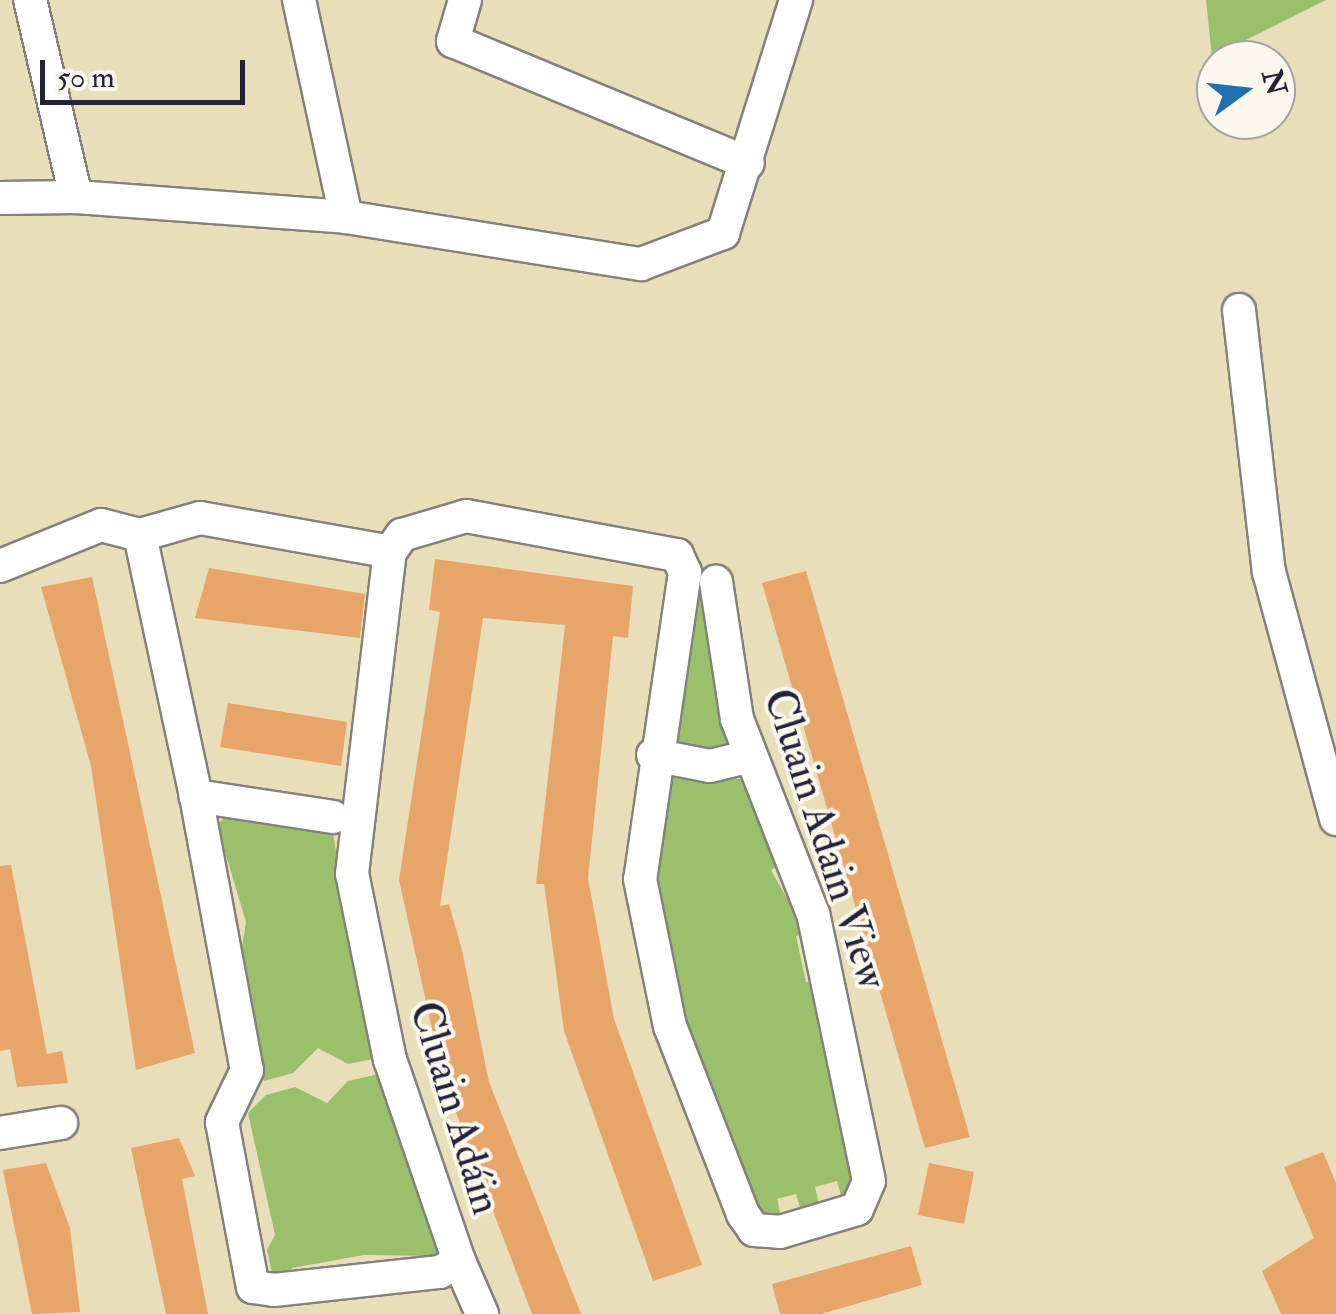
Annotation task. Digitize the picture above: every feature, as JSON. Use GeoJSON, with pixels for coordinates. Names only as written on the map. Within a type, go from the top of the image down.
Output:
{"type":"FeatureCollection","features":[{"type":"Feature","properties":{"kind":"street"},"geometry":{"type":"LineString","coordinates":[[30,0],[76,198]]}},
{"type":"Feature","properties":{"kind":"street"},"geometry":{"type":"LineString","coordinates":[[299,0],[346,217]]}},
{"type":"Feature","properties":{"kind":"street"},"geometry":{"type":"LineString","coordinates":[[465,0],[453,41],[748,163]]}},
{"type":"Feature","properties":{"kind":"street"},"geometry":{"type":"LineString","coordinates":[[0,198],[76,198],[346,217],[641,264],[722,233],[748,163],[796,0]]}},
{"type":"Feature","properties":{"kind":"street"},"geometry":{"type":"LineString","coordinates":[[1239,310],[1269,572],[1336,819]]}},
{"type":"Feature","properties":{"kind":"street","name":"Cluain Adain View"},"geometry":{"type":"LineString","coordinates":[[390,552],[402,535],[466,516],[678,554],[686,572],[653,754],[640,879],[660,991],[743,1214],[754,1230],[780,1232],[856,1209],[870,1181],[813,914],[736,719],[716,582]]}},
{"type":"Feature","properties":{"kind":"street"},"geometry":{"type":"LineString","coordinates":[[0,566],[101,525],[140,534],[172,518],[214,518],[390,552]]}},
{"type":"Feature","properties":{"kind":"street"},"geometry":{"type":"LineString","coordinates":[[140,534],[196,796],[333,817]]}},
{"type":"Feature","properties":{"kind":"street","name":"Cluain Adáin"},"geometry":{"type":"LineString","coordinates":[[196,796],[247,1070],[222,1122],[253,1287],[440,1272],[459,1260],[390,1060],[352,874],[390,552]]}},
{"type":"Feature","properties":{"kind":"street"},"geometry":{"type":"LineString","coordinates":[[653,754],[710,766],[752,756]]}},
{"type":"Feature","properties":{"kind":"street"},"geometry":{"type":"LineString","coordinates":[[0,1133],[61,1123]]}},
{"type":"Feature","properties":{"kind":"street"},"geometry":{"type":"LineString","coordinates":[[459,1260],[482,1314]]}},
{"type":"Feature","properties":{"kind":"green space"},"geometry":{"type":"Polygon","coordinates":[[[1206,0],[1326,0],[1246,40],[1210,40],[1206,0]]]}},
{"type":"Feature","properties":{"kind":"green space"},"geometry":{"type":"Polygon","coordinates":[[[699,575],[731,737],[723,752],[675,744],[699,575]]]}},
{"type":"Feature","properties":{"kind":"green space"},"geometry":{"type":"Polygon","coordinates":[[[673,771],[748,780],[782,865],[771,870],[807,934],[796,936],[806,982],[816,982],[858,1181],[843,1203],[837,1181],[815,1187],[820,1209],[802,1214],[796,1194],[777,1199],[782,1220],[753,1209],[674,998],[650,867],[662,778],[673,771]]]}},
{"type":"Feature","properties":{"kind":"green space"},"geometry":{"type":"Polygon","coordinates":[[[225,817],[333,834],[373,1059],[348,1064],[318,1048],[293,1073],[264,1081],[240,959],[246,922],[217,825],[225,817]]]}},
{"type":"Feature","properties":{"kind":"green space"},"geometry":{"type":"Polygon","coordinates":[[[379,1074],[440,1256],[364,1255],[292,1268],[287,1278],[272,1273],[267,1250],[275,1235],[248,1113],[266,1095],[295,1087],[327,1103],[348,1081],[379,1074]]]}},
{"type":"Feature","properties":{"kind":"building"},"geometry":{"type":"Polygon","coordinates":[[[435,559],[633,586],[628,638],[613,636],[588,878],[614,1019],[702,1265],[653,1281],[564,1031],[544,884],[536,884],[565,625],[483,618],[440,906],[449,904],[462,950],[489,1082],[581,1314],[532,1314],[443,1078],[399,880],[440,612],[429,610],[435,559]]]}},
{"type":"Feature","properties":{"kind":"building"},"geometry":{"type":"Polygon","coordinates":[[[209,568],[365,594],[360,638],[195,618],[209,568]]]}},
{"type":"Feature","properties":{"kind":"building"},"geometry":{"type":"Polygon","coordinates":[[[806,571],[970,1137],[925,1148],[762,583],[806,571]]]}},
{"type":"Feature","properties":{"kind":"building"},"geometry":{"type":"Polygon","coordinates":[[[92,577],[195,1053],[136,1070],[91,766],[41,587],[92,577]]]}},
{"type":"Feature","properties":{"kind":"building"},"geometry":{"type":"Polygon","coordinates":[[[228,703],[347,722],[341,766],[220,747],[228,703]]]}},
{"type":"Feature","properties":{"kind":"building"},"geometry":{"type":"Polygon","coordinates":[[[11,865],[47,1054],[62,1051],[68,1083],[17,1087],[10,1049],[0,1051],[0,866],[11,865]]]}},
{"type":"Feature","properties":{"kind":"building"},"geometry":{"type":"Polygon","coordinates":[[[179,1138],[195,1176],[182,1179],[208,1314],[166,1314],[131,1148],[179,1138]]]}},
{"type":"Feature","properties":{"kind":"building"},"geometry":{"type":"Polygon","coordinates":[[[1323,1152],[1336,1183],[1336,1314],[1281,1314],[1262,1271],[1314,1238],[1284,1167],[1323,1152]]]}},
{"type":"Feature","properties":{"kind":"building"},"geometry":{"type":"Polygon","coordinates":[[[46,1163],[70,1228],[80,1312],[32,1314],[3,1170],[46,1163]]]}},
{"type":"Feature","properties":{"kind":"building"},"geometry":{"type":"Polygon","coordinates":[[[929,1163],[974,1172],[964,1224],[918,1215],[929,1163]]]}},
{"type":"Feature","properties":{"kind":"building"},"geometry":{"type":"Polygon","coordinates":[[[911,1246],[922,1285],[821,1314],[780,1314],[772,1284],[911,1246]]]}}]}
